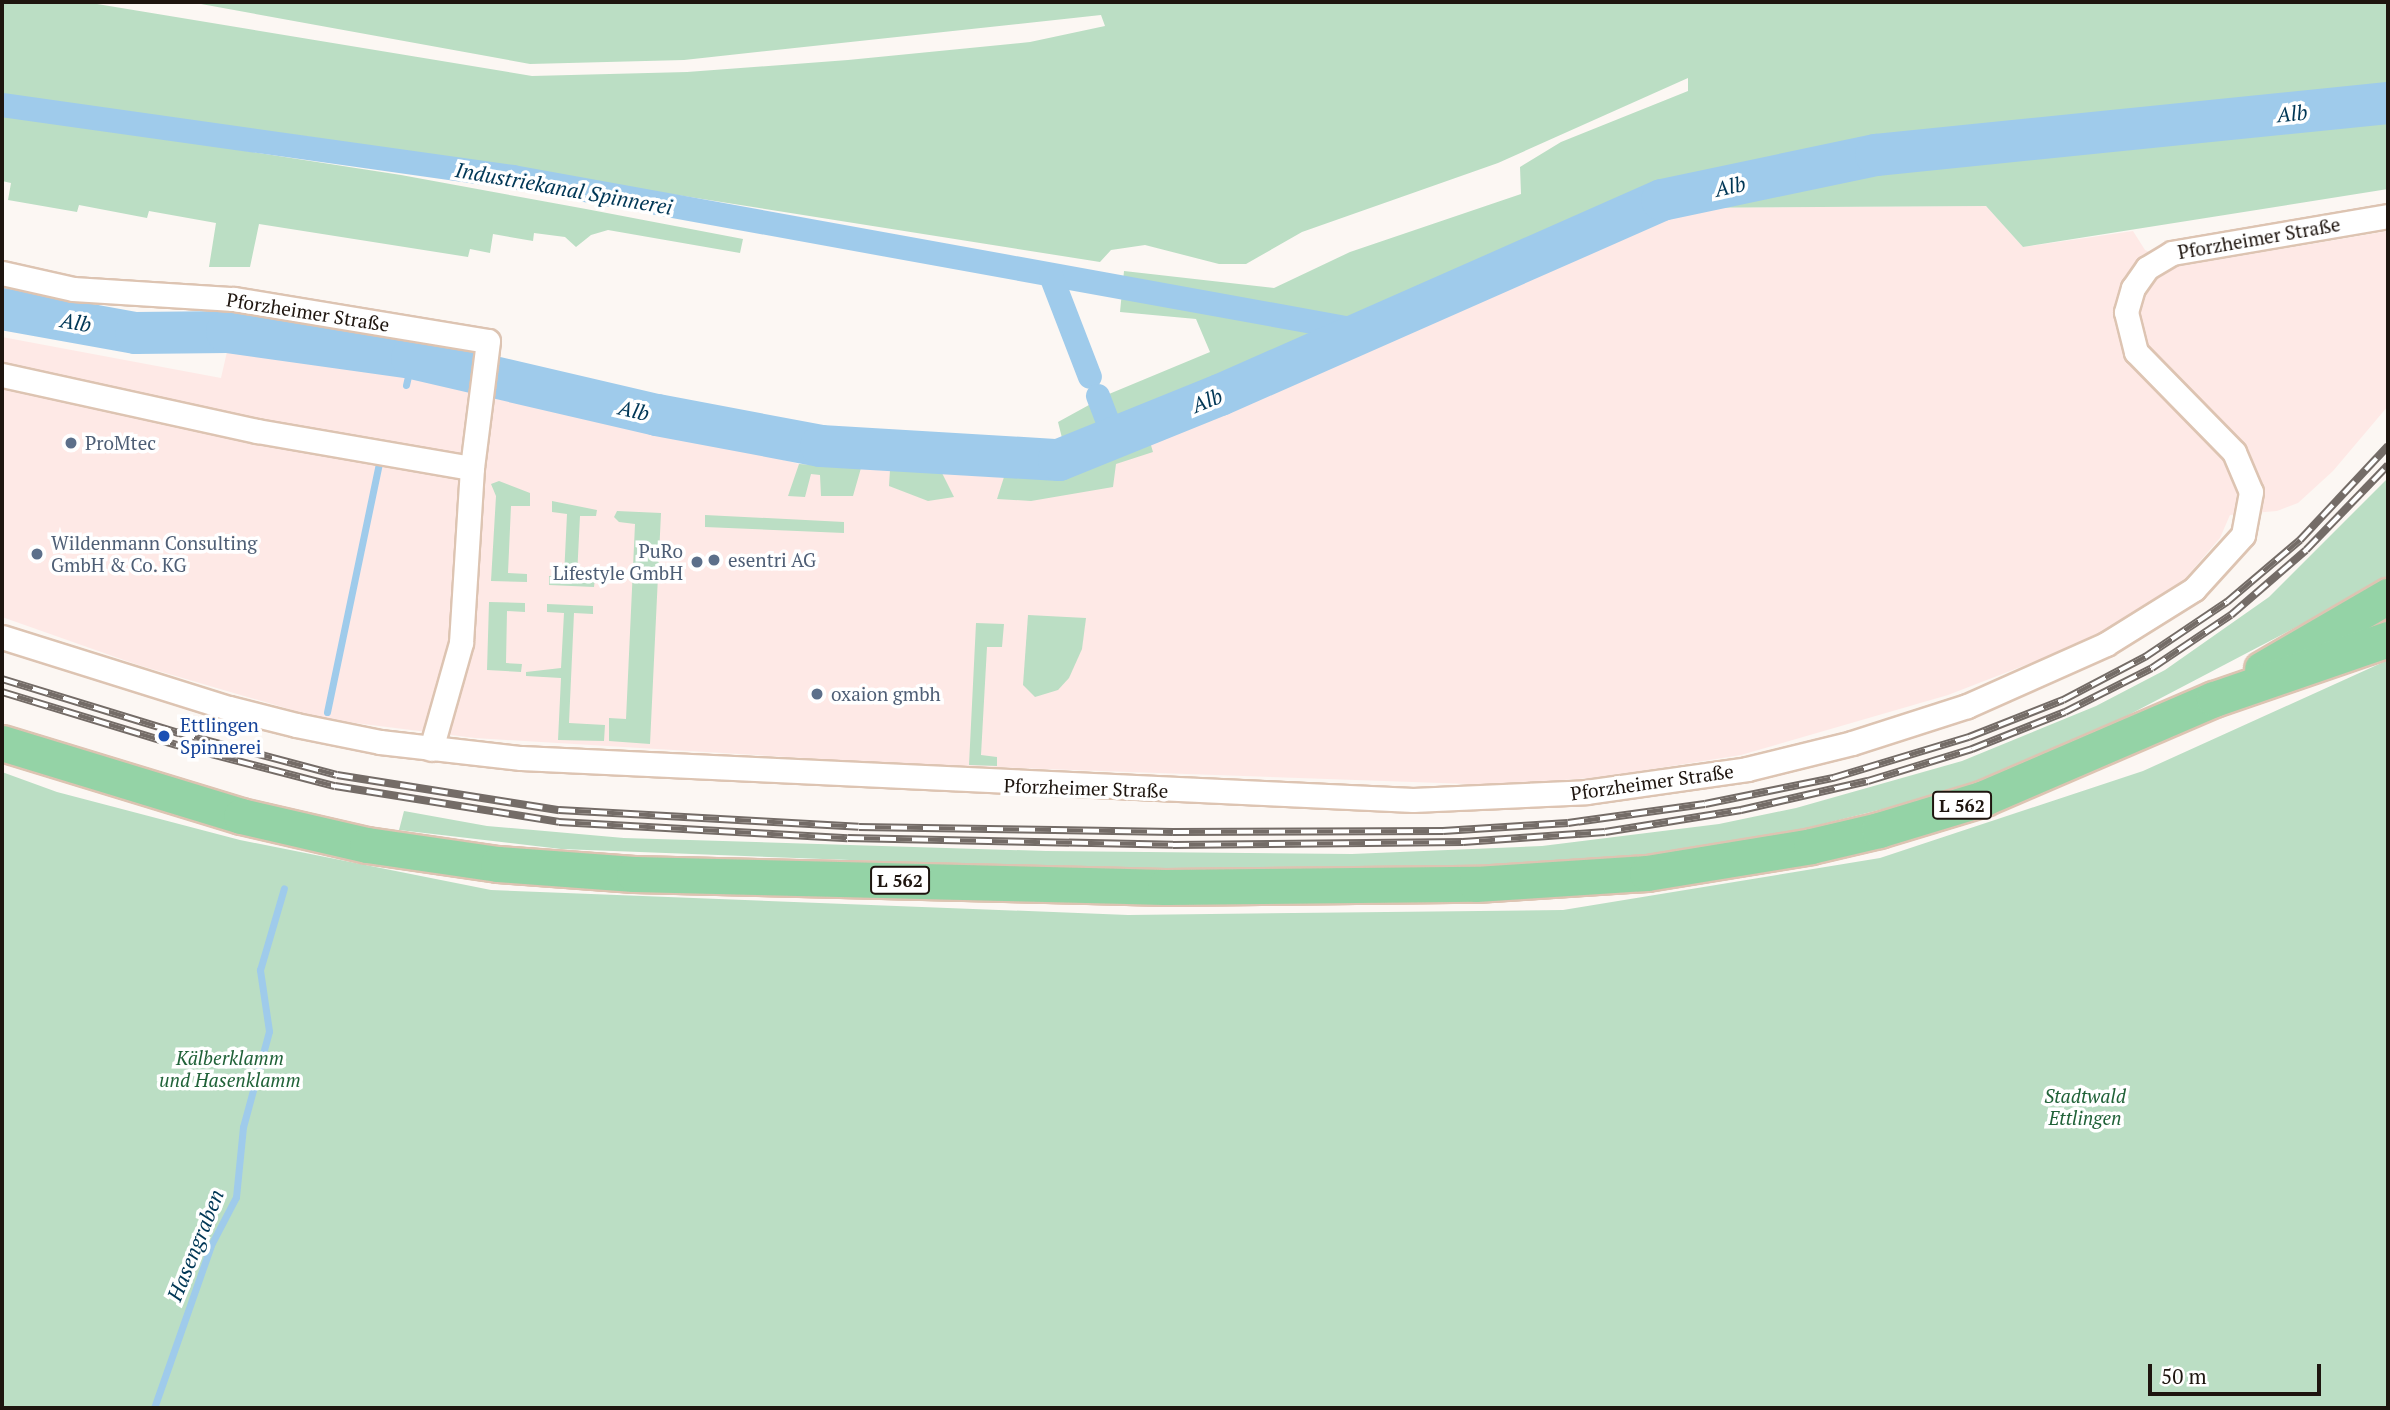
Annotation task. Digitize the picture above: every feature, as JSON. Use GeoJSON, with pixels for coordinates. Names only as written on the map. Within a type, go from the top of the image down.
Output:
{"type":"FeatureCollection","features":[{"type":"Feature","properties":{"kind":"main road","name":"L 562"},"geometry":{"type":"LineString","coordinates":[[2214,699],[2388,596]]}},
{"type":"Feature","properties":{"kind":"main road","name":"L 562"},"geometry":{"type":"LineString","coordinates":[[2,743],[241,816],[367,845],[498,864],[634,874],[1165,887],[1476,884],[1647,873],[1798,849],[1879,830],[1984,798],[2214,699],[2388,639]]}},
{"type":"Feature","properties":{"kind":"street","name":"Pforzheimer Straße"},"geometry":{"type":"LineString","coordinates":[[2,637],[229,708],[431,749],[965,782],[1413,800],[1651,785],[1747,769],[1852,743],[1967,706],[2106,644],[2194,589],[2243,535],[2251,506],[2243,465],[2146,366],[2132,342],[2129,301],[2147,268],[2185,249],[2388,216]]}},
{"type":"Feature","properties":{"kind":"street","name":"Pforzheimer Straße"},"geometry":{"type":"LineString","coordinates":[[2,273],[73,289],[234,299],[488,341],[471,468],[461,643],[431,749]]}},
{"type":"Feature","properties":{"kind":"street"},"geometry":{"type":"LineString","coordinates":[[2,375],[257,431],[471,468]]}},
{"type":"Feature","properties":{"kind":"shaded area"},"geometry":{"type":"Polygon","coordinates":[[[1986,206],[2023,247],[2133,231],[2145,250],[2180,266],[2388,231],[2388,406],[2333,471],[2298,503],[2277,511],[2230,515],[2220,538],[2183,581],[2083,643],[1948,695],[1741,755],[1603,777],[1498,785],[903,764],[475,738],[323,719],[138,665],[2,617],[2,337],[221,378],[229,343],[604,414],[799,464],[1009,478],[1064,476],[1113,459],[1542,268],[1667,208],[1986,206]]]}},
{"type":"Feature","properties":{"kind":"green space"},"geometry":{"type":"Polygon","coordinates":[[[2,2],[85,2],[532,76],[687,72],[848,60],[1030,42],[1105,26],[1101,15],[684,60],[530,64],[190,2],[2388,2],[2388,189],[2023,247],[1986,206],[1667,208],[1551,264],[1541,241],[1065,450],[1058,422],[1109,394],[1210,352],[1196,319],[1120,312],[1124,271],[1274,288],[1350,252],[1521,194],[1520,167],[1561,142],[1688,91],[1688,78],[1498,163],[1302,232],[1246,264],[1219,264],[1145,245],[1111,250],[1100,262],[310,137],[8,96],[2,94],[2,2]]]}},
{"type":"Feature","properties":{"kind":"green space"},"geometry":{"type":"Polygon","coordinates":[[[2,113],[401,175],[743,239],[740,253],[608,230],[591,235],[576,247],[565,237],[534,233],[533,241],[493,234],[490,253],[470,249],[468,257],[259,224],[250,267],[209,267],[216,223],[149,211],[147,218],[79,205],[77,212],[8,200],[11,183],[2,181],[2,113]]]}},
{"type":"Feature","properties":{"kind":"green space"},"geometry":{"type":"Polygon","coordinates":[[[1150,442],[1153,452],[1116,464],[1113,487],[1031,501],[997,499],[1004,477],[1064,476],[1150,442]]]}},
{"type":"Feature","properties":{"kind":"green space"},"geometry":{"type":"Polygon","coordinates":[[[799,464],[861,468],[853,496],[821,496],[820,475],[811,474],[805,497],[788,496],[799,464]]]}},
{"type":"Feature","properties":{"kind":"green space"},"geometry":{"type":"Polygon","coordinates":[[[890,470],[942,473],[954,497],[928,501],[889,486],[890,470]]]}},
{"type":"Feature","properties":{"kind":"green space"},"geometry":{"type":"Polygon","coordinates":[[[2388,478],[2388,577],[2371,588],[2075,743],[1960,790],[1762,839],[1622,858],[1473,867],[1088,869],[561,849],[399,830],[404,811],[487,826],[624,838],[1046,851],[1352,854],[1542,846],[1719,824],[1796,808],[1962,761],[2096,706],[2165,670],[2269,597],[2388,478]]]}},
{"type":"Feature","properties":{"kind":"green space"},"geometry":{"type":"Polygon","coordinates":[[[499,481],[530,493],[530,506],[511,506],[508,573],[527,574],[527,582],[491,581],[496,496],[491,484],[499,481]]]}},
{"type":"Feature","properties":{"kind":"green space"},"geometry":{"type":"Polygon","coordinates":[[[552,501],[597,510],[596,516],[580,516],[577,576],[595,578],[594,587],[549,585],[549,576],[564,576],[567,514],[552,512],[552,501]]]}},
{"type":"Feature","properties":{"kind":"green space"},"geometry":{"type":"Polygon","coordinates":[[[617,511],[661,513],[650,744],[609,741],[609,718],[626,719],[635,524],[619,522],[614,517],[617,511]]]}},
{"type":"Feature","properties":{"kind":"green space"},"geometry":{"type":"Polygon","coordinates":[[[705,515],[844,522],[844,533],[705,527],[705,515]]]}},
{"type":"Feature","properties":{"kind":"green space"},"geometry":{"type":"Polygon","coordinates":[[[489,602],[525,603],[525,612],[507,611],[506,663],[522,664],[521,672],[487,670],[489,602]]]}},
{"type":"Feature","properties":{"kind":"green space"},"geometry":{"type":"Polygon","coordinates":[[[547,604],[593,606],[593,614],[574,613],[569,723],[605,725],[604,741],[558,740],[561,678],[526,676],[526,672],[561,668],[564,613],[547,612],[547,604]]]}},
{"type":"Feature","properties":{"kind":"green space"},"geometry":{"type":"Polygon","coordinates":[[[1028,615],[1086,618],[1082,649],[1069,678],[1058,690],[1035,697],[1023,685],[1028,615]]]}},
{"type":"Feature","properties":{"kind":"green space"},"geometry":{"type":"Polygon","coordinates":[[[976,623],[1004,624],[1002,647],[987,647],[981,755],[997,757],[997,766],[969,765],[976,623]]]}},
{"type":"Feature","properties":{"kind":"green space","name":"Stadtwald Ettlingen"},"geometry":{"type":"Polygon","coordinates":[[[2388,660],[2388,1408],[2,1408],[2,772],[57,792],[240,840],[491,890],[1128,915],[1563,910],[1880,858],[2143,771],[2388,660]]]}},
{"type":"Feature","properties":{"kind":"waterway","name":"Alb"},"geometry":{"type":"LineString","coordinates":[[2,309],[136,333],[227,332],[412,358],[657,415],[821,446],[1059,460],[1220,395],[1662,200],[1876,155],[2388,103]]}},
{"type":"Feature","properties":{"kind":"waterway","name":"Industriekanal Spinnerei"},"geometry":{"type":"LineString","coordinates":[[2,105],[513,177],[1362,331]]}},
{"type":"Feature","properties":{"kind":"waterway"},"geometry":{"type":"LineString","coordinates":[[1051,276],[1090,377]]}},
{"type":"Feature","properties":{"kind":"waterway"},"geometry":{"type":"LineString","coordinates":[[406,385],[412,358]]}},
{"type":"Feature","properties":{"kind":"waterway"},"geometry":{"type":"LineString","coordinates":[[1098,396],[1114,438]]}},
{"type":"Feature","properties":{"kind":"waterway"},"geometry":{"type":"LineString","coordinates":[[327,712],[380,459]]}},
{"type":"Feature","properties":{"kind":"waterway","name":"Hasengraben"},"geometry":{"type":"LineString","coordinates":[[154,1408],[211,1245],[236,1197],[243,1127],[269,1031],[260,970],[284,888]]}},
{"type":"Feature","properties":{"kind":"railway"},"geometry":{"type":"LineString","coordinates":[[2,679],[179,733],[337,775],[559,810],[859,827],[1173,832],[1443,831],[1568,823],[1705,804],[1833,778],[1969,737],[2063,700],[2145,657],[2227,602],[2300,540],[2388,446]]}},
{"type":"Feature","properties":{"kind":"railway"},"geometry":{"type":"LineString","coordinates":[[2,692],[176,745],[335,786],[559,822],[848,838],[1173,845],[1463,842],[1605,832],[1741,810],[1868,781],[1972,749],[2065,712],[2152,668],[2231,615],[2306,550],[2388,465]]}},
{"type":"Feature","properties":{"kind":"place","name":"ProMtec"},"geometry":{"type":"Point","coordinates":[71,443]}},
{"type":"Feature","properties":{"kind":"place","name":"Wildenmann Consulting GmbH & Co. KG"},"geometry":{"type":"Point","coordinates":[37,554]}},
{"type":"Feature","properties":{"kind":"place","name":"esentri AG"},"geometry":{"type":"Point","coordinates":[714,560]}},
{"type":"Feature","properties":{"kind":"place","name":"PuRo Lifestyle GmbH"},"geometry":{"type":"Point","coordinates":[697,562]}},
{"type":"Feature","properties":{"kind":"place","name":"oxaion gmbh"},"geometry":{"type":"Point","coordinates":[817,694]}},
{"type":"Feature","properties":{"kind":"place","name":"Ettlingen Spinnerei"},"geometry":{"type":"Point","coordinates":[164,736]}},
{"type":"Feature","properties":{"kind":"park label","name":"Kälberklamm und Hasenklamm"},"geometry":{"type":"Point","coordinates":[230,1069]}}]}
